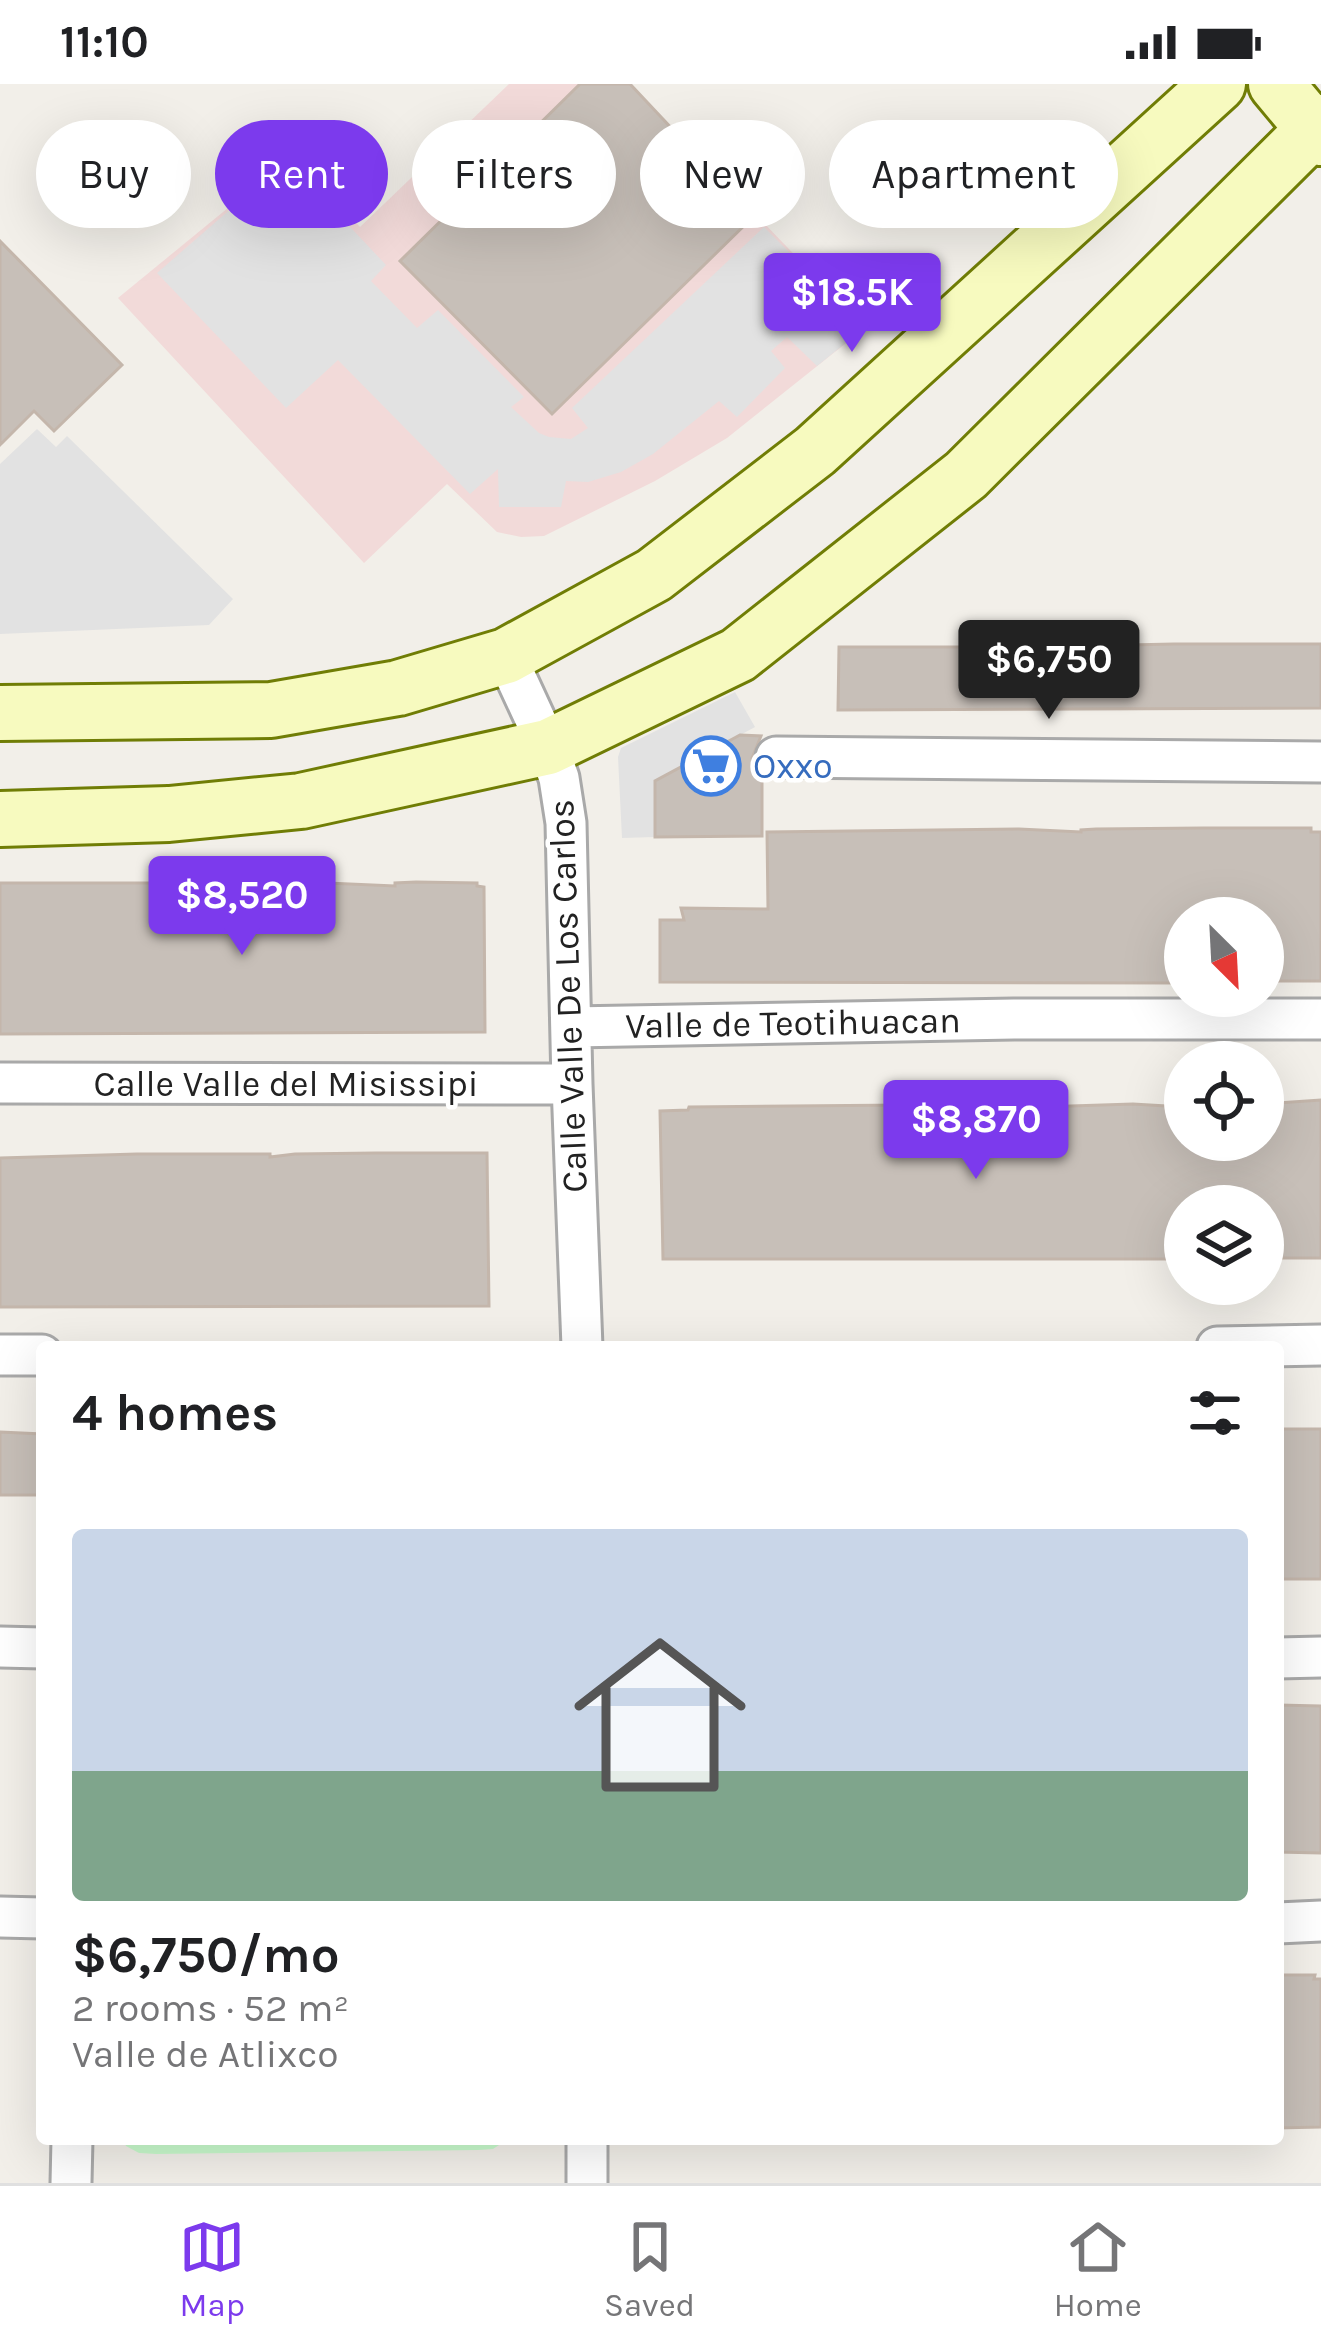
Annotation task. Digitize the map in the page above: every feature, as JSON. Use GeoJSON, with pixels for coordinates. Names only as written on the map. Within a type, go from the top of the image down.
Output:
{"type":"FeatureCollection","features":[{"type":"Feature","properties":{"kind":"main road"},"geometry":{"type":"LineString","coordinates":[[0,713],[271,710],[398,688],[506,656],[654,574],[815,451],[1218,84]]}},
{"type":"Feature","properties":{"kind":"main road"},"geometry":{"type":"LineString","coordinates":[[0,819],[169,814],[301,801],[548,747],[738,655],[966,475],[1318,130],[1276,84]]}},
{"type":"Feature","properties":{"kind":"street","name":"Calle Valle De Los Carlos"},"geometry":{"type":"LineString","coordinates":[[506,656],[548,747],[566,823],[582,1341]]}},
{"type":"Feature","properties":{"kind":"street"},"geometry":{"type":"LineString","coordinates":[[776,757],[1321,762]]}},
{"type":"Feature","properties":{"kind":"street","name":"Valle de Teotihuacan"},"geometry":{"type":"LineString","coordinates":[[572,1027],[1321,1018]]}},
{"type":"Feature","properties":{"kind":"street","name":"Calle Valle del Misissipi"},"geometry":{"type":"LineString","coordinates":[[0,1083],[572,1084]]}},
{"type":"Feature","properties":{"kind":"street"},"geometry":{"type":"LineString","coordinates":[[1284,1346],[1321,1345]]}},
{"type":"Feature","properties":{"kind":"street"},"geometry":{"type":"LineString","coordinates":[[0,1355],[36,1355]]}},
{"type":"Feature","properties":{"kind":"street"},"geometry":{"type":"LineString","coordinates":[[0,1647],[36,1648]]}},
{"type":"Feature","properties":{"kind":"street"},"geometry":{"type":"LineString","coordinates":[[1284,1658],[1321,1657]]}},
{"type":"Feature","properties":{"kind":"street"},"geometry":{"type":"LineString","coordinates":[[0,1917],[36,1918]]}},
{"type":"Feature","properties":{"kind":"street"},"geometry":{"type":"LineString","coordinates":[[1284,1923],[1321,1921]]}},
{"type":"Feature","properties":{"kind":"street"},"geometry":{"type":"LineString","coordinates":[[71,2145],[71,2183]]}},
{"type":"Feature","properties":{"kind":"street"},"geometry":{"type":"LineString","coordinates":[[587,2145],[587,2183]]}},
{"type":"Feature","properties":{"kind":"shaded area"},"geometry":{"type":"Polygon","coordinates":[[[509,84],[630,84],[665,120],[640,120],[640,228],[769,228],[865,328],[727,438],[655,481],[544,536],[497,532],[447,484],[364,563],[118,298],[215,219],[215,228],[388,228],[388,200],[412,177],[412,228],[616,228],[616,120],[471,120],[509,84]]]}},
{"type":"Feature","properties":{"kind":"shaded area"},"geometry":{"type":"Polygon","coordinates":[[[215,223],[215,228],[351,228],[386,265],[371,281],[417,328],[438,310],[524,397],[511,407],[539,433],[571,439],[588,428],[572,408],[763,228],[855,318],[845,327],[853,337],[817,366],[787,337],[771,351],[785,368],[737,417],[719,401],[653,454],[621,472],[588,482],[566,481],[561,507],[499,507],[498,469],[470,494],[338,360],[286,408],[157,273],[215,223]]]}},
{"type":"Feature","properties":{"kind":"shaded area"},"geometry":{"type":"Polygon","coordinates":[[[37,429],[56,447],[67,436],[233,599],[209,625],[0,634],[0,464],[37,429]]]}},
{"type":"Feature","properties":{"kind":"shaded area"},"geometry":{"type":"Polygon","coordinates":[[[735,692],[755,727],[655,781],[655,837],[622,838],[621,748],[735,692]]]}},
{"type":"Feature","properties":{"kind":"green space"},"geometry":{"type":"Polygon","coordinates":[[[499,2145],[478,2150],[156,2154],[126,2146],[499,2145]]]}},
{"type":"Feature","properties":{"kind":"building"},"geometry":{"type":"Polygon","coordinates":[[[580,84],[630,84],[664,120],[640,120],[640,228],[742,228],[552,414],[400,261],[434,228],[616,228],[616,120],[543,120],[580,84]]]}},
{"type":"Feature","properties":{"kind":"building"},"geometry":{"type":"Polygon","coordinates":[[[0,241],[122,365],[54,431],[34,411],[0,445],[0,241]]]}},
{"type":"Feature","properties":{"kind":"building"},"geometry":{"type":"Polygon","coordinates":[[[1321,644],[1321,708],[838,710],[839,647],[1321,644]]]}},
{"type":"Feature","properties":{"kind":"building"},"geometry":{"type":"Polygon","coordinates":[[[740,735],[761,736],[752,758],[762,776],[762,836],[655,837],[655,781],[740,735]]]}},
{"type":"Feature","properties":{"kind":"building"},"geometry":{"type":"Polygon","coordinates":[[[1311,828],[1311,832],[1321,832],[1321,981],[1284,981],[1284,897],[1164,897],[1164,983],[660,982],[660,920],[684,920],[681,908],[768,909],[767,832],[1311,828]]]}},
{"type":"Feature","properties":{"kind":"building"},"geometry":{"type":"Polygon","coordinates":[[[416,882],[484,887],[485,1032],[0,1034],[0,883],[395,886],[416,882]]]}},
{"type":"Feature","properties":{"kind":"building"},"geometry":{"type":"Polygon","coordinates":[[[1321,1100],[1321,1258],[1284,1258],[1284,1185],[1164,1185],[1164,1259],[663,1259],[660,1111],[689,1107],[1164,1106],[1164,1161],[1284,1161],[1284,1103],[1321,1100]]]}},
{"type":"Feature","properties":{"kind":"building"},"geometry":{"type":"Polygon","coordinates":[[[487,1153],[489,1306],[0,1307],[0,1158],[487,1153]]]}},
{"type":"Feature","properties":{"kind":"building"},"geometry":{"type":"Polygon","coordinates":[[[1284,1429],[1321,1429],[1321,1579],[1284,1579],[1284,1429]]]}},
{"type":"Feature","properties":{"kind":"building"},"geometry":{"type":"Polygon","coordinates":[[[0,1432],[36,1434],[36,1495],[0,1495],[0,1432]]]}},
{"type":"Feature","properties":{"kind":"building"},"geometry":{"type":"Polygon","coordinates":[[[1284,1705],[1321,1706],[1321,1853],[1284,1852],[1284,1705]]]}},
{"type":"Feature","properties":{"kind":"building"},"geometry":{"type":"Polygon","coordinates":[[[1284,1975],[1321,1979],[1321,2127],[1284,2128],[1284,1975]]]}},
{"type":"Feature","properties":{"kind":"place","name":"Oxxo"},"geometry":{"type":"Point","coordinates":[711,766]}}]}
